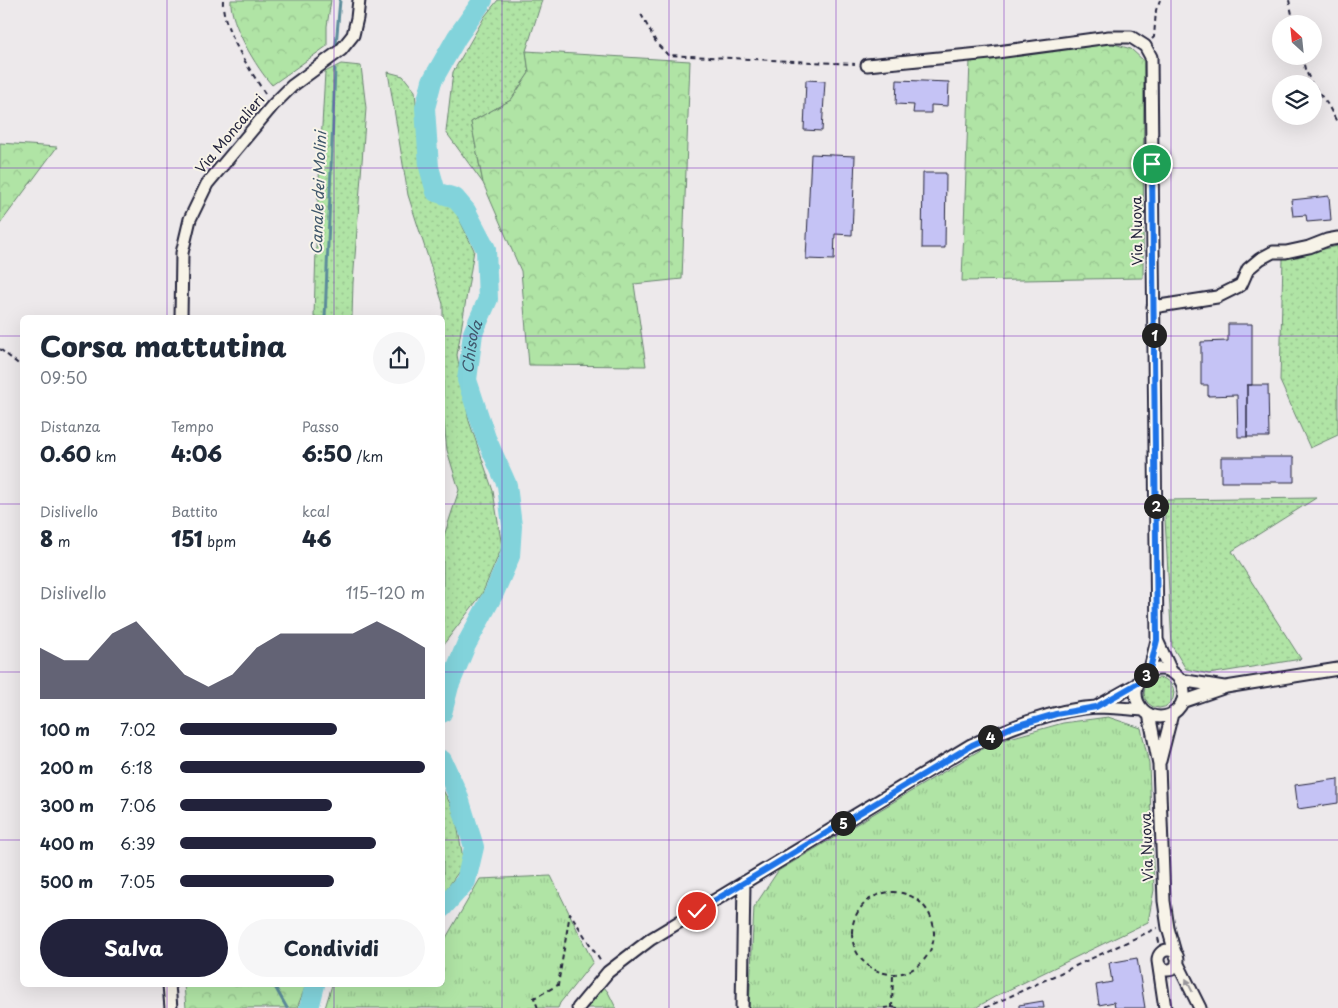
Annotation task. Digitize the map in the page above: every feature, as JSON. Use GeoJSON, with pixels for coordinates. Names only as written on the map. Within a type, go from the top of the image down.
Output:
{"type":"FeatureCollection","features":[{"type":"Feature","properties":{"kind":"street","name":"Via Moncalieri"},"geometry":{"type":"LineString","coordinates":[[181,315],[182,253],[190,219],[207,184],[272,105],[292,86],[341,50],[352,35],[357,18],[359,0]]}},
{"type":"Feature","properties":{"kind":"street"},"geometry":{"type":"LineString","coordinates":[[868,65],[990,53],[1109,37],[1131,37],[1145,46]]}},
{"type":"Feature","properties":{"kind":"street","name":"Via Nuova"},"geometry":{"type":"LineString","coordinates":[[1145,46],[1151,57],[1157,640],[1149,673]]}},
{"type":"Feature","properties":{"kind":"street"},"geometry":{"type":"LineString","coordinates":[[1153,307],[1216,298],[1242,285],[1248,269],[1273,252],[1286,252],[1338,238]]}},
{"type":"Feature","properties":{"kind":"street","name":"Via Nuova"},"geometry":{"type":"LineString","coordinates":[[1157,640],[1176,677]]}},
{"type":"Feature","properties":{"kind":"street"},"geometry":{"type":"LineString","coordinates":[[578,1008],[608,972],[650,939],[972,745],[1012,727],[1056,714],[1096,707],[1146,712],[1156,717],[1164,717],[1172,714],[1182,702],[1226,687],[1338,669]]}},
{"type":"Feature","properties":{"kind":"street"},"geometry":{"type":"LineString","coordinates":[[1096,707],[1138,683],[1149,673],[1161,670],[1176,677],[1226,687]]}},
{"type":"Feature","properties":{"kind":"street"},"geometry":{"type":"LineString","coordinates":[[1176,677],[1183,687],[1182,702]]}},
{"type":"Feature","properties":{"kind":"street"},"geometry":{"type":"LineString","coordinates":[[1138,683],[1137,697],[1146,712]]}},
{"type":"Feature","properties":{"kind":"street","name":"Via Nuova"},"geometry":{"type":"LineString","coordinates":[[1146,712],[1159,765],[1164,901],[1161,956]]}},
{"type":"Feature","properties":{"kind":"street","name":"Via Nuova"},"geometry":{"type":"LineString","coordinates":[[1159,765],[1172,714]]}},
{"type":"Feature","properties":{"kind":"street"},"geometry":{"type":"LineString","coordinates":[[742,1008],[744,882]]}},
{"type":"Feature","properties":{"kind":"street","name":"Via Nuova"},"geometry":{"type":"LineString","coordinates":[[1163,928],[1175,962],[1200,1008]]}},
{"type":"Feature","properties":{"kind":"street"},"geometry":{"type":"LineString","coordinates":[[1161,956],[1172,951],[1175,962],[1163,987]]}},
{"type":"Feature","properties":{"kind":"street"},"geometry":{"type":"LineString","coordinates":[[1161,956],[1164,968],[1175,962]]}},
{"type":"Feature","properties":{"kind":"street"},"geometry":{"type":"LineString","coordinates":[[1161,956],[1166,1008]]}},
{"type":"Feature","properties":{"kind":"street"},"geometry":{"type":"LineString","coordinates":[[169,987],[172,1008]]}},
{"type":"Feature","properties":{"kind":"path"},"geometry":{"type":"LineString","coordinates":[[223,0],[222,6],[228,25],[242,57],[272,105]]}},
{"type":"Feature","properties":{"kind":"path"},"geometry":{"type":"LineString","coordinates":[[1145,46],[1154,37],[1156,10],[1160,0]]}},
{"type":"Feature","properties":{"kind":"path"},"geometry":{"type":"LineString","coordinates":[[1289,0],[1292,15]]}},
{"type":"Feature","properties":{"kind":"path"},"geometry":{"type":"LineString","coordinates":[[641,14],[657,44],[668,55],[868,65]]}},
{"type":"Feature","properties":{"kind":"path"},"geometry":{"type":"LineString","coordinates":[[1322,97],[1338,124]]}},
{"type":"Feature","properties":{"kind":"path"},"geometry":{"type":"LineString","coordinates":[[0,349],[20,365]]}},
{"type":"Feature","properties":{"kind":"path"},"geometry":{"type":"LineString","coordinates":[[896,892],[910,896],[921,904],[929,915],[934,928],[933,942],[928,954],[918,965],[906,972],[893,974],[871,968],[862,960],[854,945],[852,928],[858,912],[870,899],[896,892]]}},
{"type":"Feature","properties":{"kind":"path"},"geometry":{"type":"LineString","coordinates":[[538,1008],[534,998],[558,985],[570,913],[608,972]]}},
{"type":"Feature","properties":{"kind":"path"},"geometry":{"type":"LineString","coordinates":[[985,1008],[1163,928]]}},
{"type":"Feature","properties":{"kind":"path"},"geometry":{"type":"LineString","coordinates":[[892,1007],[893,974]]}},
{"type":"Feature","properties":{"kind":"path"},"geometry":{"type":"LineString","coordinates":[[884,1008],[898,1008]]}},
{"type":"Feature","properties":{"kind":"green space"},"geometry":{"type":"Polygon","coordinates":[[[231,0],[331,0],[327,26],[327,46],[272,85],[245,45],[234,20],[231,0]]]}},
{"type":"Feature","properties":{"kind":"green space"},"geometry":{"type":"Polygon","coordinates":[[[498,0],[542,0],[526,51],[529,73],[511,100],[471,122],[483,183],[446,132],[453,72],[485,16],[498,0]]]}},
{"type":"Feature","properties":{"kind":"green space"},"geometry":{"type":"Polygon","coordinates":[[[1111,43],[1131,49],[1144,61],[1143,278],[962,281],[970,61],[1111,43]]]}},
{"type":"Feature","properties":{"kind":"green space"},"geometry":{"type":"Polygon","coordinates":[[[526,51],[690,61],[682,279],[634,284],[646,366],[529,365],[521,271],[483,183],[471,122],[511,100],[529,73],[526,51]]]}},
{"type":"Feature","properties":{"kind":"green space"},"geometry":{"type":"Polygon","coordinates":[[[341,64],[361,66],[366,108],[352,315],[314,315],[317,215],[325,72],[341,64]]]}},
{"type":"Feature","properties":{"kind":"green space"},"geometry":{"type":"Polygon","coordinates":[[[388,72],[403,76],[415,91],[422,172],[432,195],[453,206],[474,250],[457,355],[469,421],[493,491],[502,547],[482,594],[445,642],[445,533],[459,490],[447,450],[445,432],[445,315],[443,315],[443,304],[408,195],[388,72]]]}},
{"type":"Feature","properties":{"kind":"green space"},"geometry":{"type":"Polygon","coordinates":[[[0,143],[57,147],[0,224],[0,143]]]}},
{"type":"Feature","properties":{"kind":"green space"},"geometry":{"type":"Polygon","coordinates":[[[1338,246],[1338,435],[1310,448],[1280,381],[1283,258],[1338,246]]]}},
{"type":"Feature","properties":{"kind":"green space"},"geometry":{"type":"Polygon","coordinates":[[[1316,498],[1232,551],[1301,659],[1209,674],[1186,669],[1172,646],[1164,500],[1316,498]]]}},
{"type":"Feature","properties":{"kind":"green space"},"geometry":{"type":"Polygon","coordinates":[[[1159,678],[1169,683],[1174,693],[1169,703],[1159,708],[1149,703],[1144,693],[1149,683],[1159,678]]]}},
{"type":"Feature","properties":{"kind":"green space"},"geometry":{"type":"Polygon","coordinates":[[[1108,717],[1141,728],[1149,764],[1154,890],[1148,922],[975,1008],[749,1008],[754,907],[778,871],[992,743],[1063,723],[1108,717]]]}},
{"type":"Feature","properties":{"kind":"green space"},"geometry":{"type":"Polygon","coordinates":[[[445,794],[455,813],[464,864],[445,891],[445,794]]]}},
{"type":"Feature","properties":{"kind":"green space"},"geometry":{"type":"Polygon","coordinates":[[[551,876],[593,962],[558,1008],[325,1008],[331,987],[445,987],[445,940],[480,879],[551,876]]]}},
{"type":"Feature","properties":{"kind":"green space"},"geometry":{"type":"Polygon","coordinates":[[[184,987],[305,987],[297,1008],[186,1008],[184,987]]]}},
{"type":"Feature","properties":{"kind":"green space"},"geometry":{"type":"Polygon","coordinates":[[[604,987],[616,1008],[587,1008],[604,987]]]}},
{"type":"Feature","properties":{"kind":"building"},"geometry":{"type":"Polygon","coordinates":[[[806,80],[825,81],[822,131],[804,130],[806,80]]]}},
{"type":"Feature","properties":{"kind":"building"},"geometry":{"type":"Polygon","coordinates":[[[897,80],[949,82],[948,106],[931,105],[931,113],[913,113],[914,105],[896,104],[897,80]]]}},
{"type":"Feature","properties":{"kind":"building"},"geometry":{"type":"Polygon","coordinates":[[[811,154],[855,156],[852,235],[835,234],[834,260],[806,259],[811,154]]]}},
{"type":"Feature","properties":{"kind":"building"},"geometry":{"type":"Polygon","coordinates":[[[923,173],[946,173],[945,248],[922,248],[923,173]]]}},
{"type":"Feature","properties":{"kind":"building"},"geometry":{"type":"Polygon","coordinates":[[[1329,196],[1331,220],[1307,222],[1306,215],[1293,216],[1291,200],[1329,196]]]}},
{"type":"Feature","properties":{"kind":"building"},"geometry":{"type":"Polygon","coordinates":[[[1228,324],[1252,324],[1252,385],[1247,385],[1247,437],[1238,437],[1237,395],[1208,396],[1208,385],[1201,385],[1201,342],[1228,341],[1228,324]]]}},
{"type":"Feature","properties":{"kind":"building"},"geometry":{"type":"Polygon","coordinates":[[[1247,385],[1268,385],[1269,437],[1247,437],[1247,385]]]}},
{"type":"Feature","properties":{"kind":"building"},"geometry":{"type":"Polygon","coordinates":[[[1221,457],[1294,457],[1294,482],[1221,482],[1221,457]]]}},
{"type":"Feature","properties":{"kind":"building"},"geometry":{"type":"Polygon","coordinates":[[[1338,779],[1338,803],[1298,809],[1295,785],[1338,779]]]}},
{"type":"Feature","properties":{"kind":"building"},"geometry":{"type":"Polygon","coordinates":[[[1137,958],[1145,1008],[1115,1008],[1114,1002],[1099,1005],[1096,985],[1112,982],[1109,963],[1137,958]]]}},
{"type":"Feature","properties":{"kind":"building"},"geometry":{"type":"Polygon","coordinates":[[[1043,1001],[1044,1008],[1019,1008],[1019,1005],[1043,1001]]]}},
{"type":"Feature","properties":{"kind":"waterway","name":"Canale dei Molini"},"geometry":{"type":"LineString","coordinates":[[336,45],[340,0]]}},
{"type":"Feature","properties":{"kind":"waterway","name":"Chisola"},"geometry":{"type":"LineString","coordinates":[[445,701],[449,686],[466,645],[494,593],[510,556],[512,526],[507,485],[486,438],[467,380],[473,333],[488,299],[486,249],[466,211],[455,198],[436,192],[429,167],[425,108],[432,81],[457,37],[483,0]]}},
{"type":"Feature","properties":{"kind":"waterway","name":"Canale dei Molini"},"geometry":{"type":"LineString","coordinates":[[325,315],[335,69]]}},
{"type":"Feature","properties":{"kind":"waterway","name":"Chisola"},"geometry":{"type":"LineString","coordinates":[[445,767],[458,795],[474,847],[466,881],[445,905]]}},
{"type":"Feature","properties":{"kind":"waterway","name":"Canale dei Molini"},"geometry":{"type":"LineString","coordinates":[[275,987],[287,1008]]}},
{"type":"Feature","properties":{"kind":"waterway","name":"Chisola"},"geometry":{"type":"LineString","coordinates":[[309,1008],[314,987]]}},
{"type":"Feature","properties":{"kind":"route"},"geometry":{"type":"LineString","coordinates":[[697,911],[972,745],[1012,727],[1056,714],[1096,707],[1138,683],[1149,673],[1157,640],[1152,164]]}}]}
